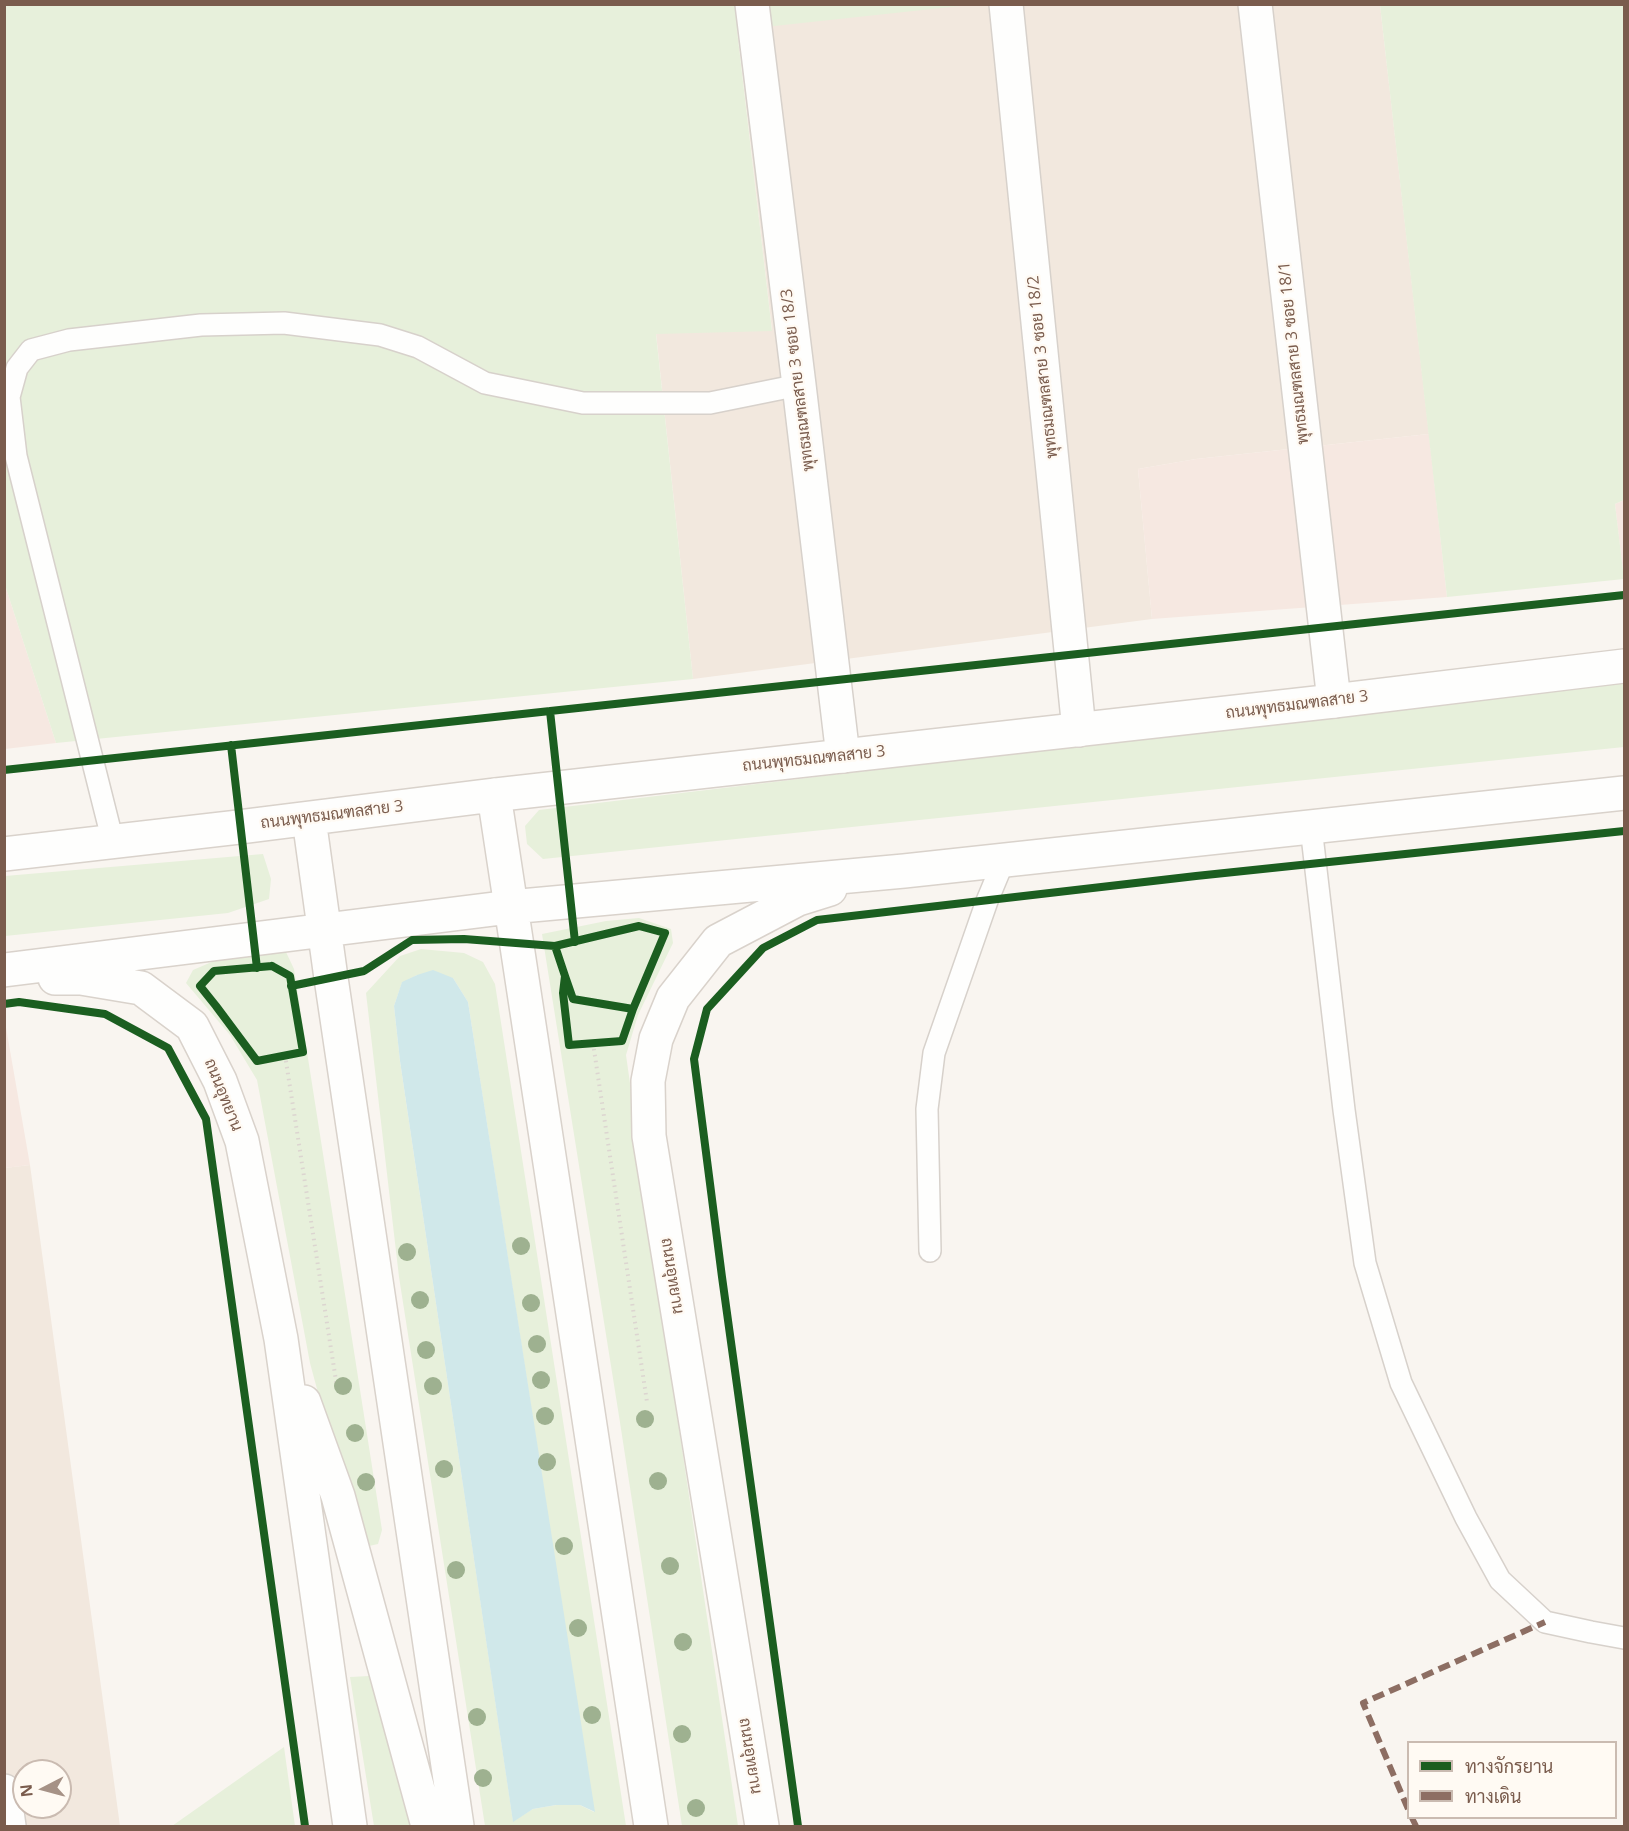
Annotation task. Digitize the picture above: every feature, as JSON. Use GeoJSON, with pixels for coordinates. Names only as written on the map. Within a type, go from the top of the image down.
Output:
{"type":"FeatureCollection","features":[{"type":"Feature","properties":{"kind":"main road","name":"พุทธมณฑลสาย 3 ซอย 18/3"},"geometry":{"type":"LineString","coordinates":[[752,4],[843,756]]}},
{"type":"Feature","properties":{"kind":"main road","name":"พุทธมณฑลสาย 3 ซอย 18/2"},"geometry":{"type":"LineString","coordinates":[[1006,4],[1079,730]]}},
{"type":"Feature","properties":{"kind":"main road","name":"พุทธมณฑลสาย 3 ซอย 18/1"},"geometry":{"type":"LineString","coordinates":[[1255,4],[1334,701]]}},
{"type":"Feature","properties":{"kind":"main road","name":"ถนนพุทธมณฑลสาย 3"},"geometry":{"type":"LineString","coordinates":[[4,854],[494,795],[1334,701],[1624,666]]}},
{"type":"Feature","properties":{"kind":"main road"},"geometry":{"type":"LineString","coordinates":[[4,970],[510,907],[904,871],[1624,793]]}},
{"type":"Feature","properties":{"kind":"main road"},"geometry":{"type":"LineString","coordinates":[[494,795],[651,1827]]}},
{"type":"Feature","properties":{"kind":"main road"},"geometry":{"type":"LineString","coordinates":[[309,819],[457,1827]]}},
{"type":"Feature","properties":{"kind":"main road","name":"ถนนอุทยาน"},"geometry":{"type":"LineString","coordinates":[[762,1827],[650,1136],[648,1081],[656,1039],[673,998],[718,941],[798,899],[847,884],[904,871]]}},
{"type":"Feature","properties":{"kind":"main road","name":"ถนนอุทยาน"},"geometry":{"type":"LineString","coordinates":[[4,978],[81,978],[141,988],[192,1026],[220,1081],[242,1141],[281,1339],[350,1827]]}},
{"type":"Feature","properties":{"kind":"main road"},"geometry":{"type":"LineString","coordinates":[[281,1339],[338,1496],[428,1827]]}},
{"type":"Feature","properties":{"kind":"main road"},"geometry":{"type":"LineString","coordinates":[[4,1791],[9,1827]]}},
{"type":"Feature","properties":{"kind":"lane"},"geometry":{"type":"LineString","coordinates":[[113,842],[16,456],[9,397],[16,368],[31,350],[69,340],[201,325],[284,323],[380,335],[418,347],[484,383],[583,403],[710,403],[799,385]]}},
{"type":"Feature","properties":{"kind":"lane"},"geometry":{"type":"LineString","coordinates":[[1311,827],[1344,1110],[1365,1263],[1401,1383],[1466,1518],[1500,1580],[1545,1622],[1624,1638]]}},
{"type":"Feature","properties":{"kind":"lane"},"geometry":{"type":"LineString","coordinates":[[930,1251],[927,1109],[934,1053],[987,901],[1004,860]]}},
{"type":"Feature","properties":{"kind":"path"},"geometry":{"type":"LineString","coordinates":[[603,1042],[589,1043],[647,1402]]}},
{"type":"Feature","properties":{"kind":"path"},"geometry":{"type":"LineString","coordinates":[[275,1057],[294,1053]]}},
{"type":"Feature","properties":{"kind":"path"},"geometry":{"type":"LineString","coordinates":[[285,1055],[338,1394]]}},
{"type":"Feature","properties":{"kind":"shaded area"},"geometry":{"type":"Polygon","coordinates":[[[969,4],[1380,5],[1429,434],[1196,459],[1138,469],[1152,619],[693,679],[656,333],[772,330],[737,29],[969,4]]]}},
{"type":"Feature","properties":{"kind":"shaded area"},"geometry":{"type":"Polygon","coordinates":[[[1429,434],[1447,597],[1152,619],[1138,469],[1196,459],[1429,434]]]}},
{"type":"Feature","properties":{"kind":"shaded area"},"geometry":{"type":"Polygon","coordinates":[[[1624,500],[1624,581],[1615,504],[1624,500]]]}},
{"type":"Feature","properties":{"kind":"shaded area"},"geometry":{"type":"Polygon","coordinates":[[[5,585],[56,743],[5,749],[5,585]]]}},
{"type":"Feature","properties":{"kind":"shaded area"},"geometry":{"type":"Polygon","coordinates":[[[4,1016],[30,1165],[5,1168],[4,1168],[4,1016]]]}},
{"type":"Feature","properties":{"kind":"shaded area"},"geometry":{"type":"Polygon","coordinates":[[[30,1165],[120,1826],[5,1826],[4,1168],[30,1165]]]}},
{"type":"Feature","properties":{"kind":"green space"},"geometry":{"type":"Polygon","coordinates":[[[4,5],[969,5],[737,30],[772,331],[656,334],[693,679],[56,743],[5,585],[4,5]]]}},
{"type":"Feature","properties":{"kind":"green space"},"geometry":{"type":"Polygon","coordinates":[[[1380,5],[1624,5],[1624,500],[1615,504],[1624,579],[1447,597],[1380,5]]]}},
{"type":"Feature","properties":{"kind":"green space"},"geometry":{"type":"Polygon","coordinates":[[[1624,682],[1624,747],[543,859],[527,844],[525,826],[539,810],[1624,682]]]}},
{"type":"Feature","properties":{"kind":"green space"},"geometry":{"type":"Polygon","coordinates":[[[263,854],[271,879],[269,899],[228,913],[5,936],[5,876],[263,854]]]}},
{"type":"Feature","properties":{"kind":"green space"},"geometry":{"type":"Polygon","coordinates":[[[639,918],[671,929],[673,943],[638,1015],[626,1055],[738,1826],[682,1826],[542,934],[606,921],[639,918]]]}},
{"type":"Feature","properties":{"kind":"green space"},"geometry":{"type":"Polygon","coordinates":[[[421,949],[464,953],[483,962],[495,984],[626,1826],[485,1826],[399,1277],[366,993],[400,956],[421,949]],[[417,975],[402,983],[394,1006],[400,1061],[513,1821],[533,1809],[556,1805],[580,1805],[594,1812],[468,1002],[453,978],[417,975]]]}},
{"type":"Feature","properties":{"kind":"green space"},"geometry":{"type":"Polygon","coordinates":[[[286,952],[294,969],[382,1530],[378,1544],[360,1548],[310,1363],[257,1080],[230,1035],[186,983],[193,970],[221,958],[286,952]]]}},
{"type":"Feature","properties":{"kind":"green space"},"geometry":{"type":"Polygon","coordinates":[[[369,1676],[412,1826],[374,1826],[350,1677],[369,1676]]]}},
{"type":"Feature","properties":{"kind":"green space"},"geometry":{"type":"Polygon","coordinates":[[[284,1747],[295,1826],[172,1826],[284,1747]]]}},
{"type":"Feature","properties":{"kind":"water"},"geometry":{"type":"Polygon","coordinates":[[[433,970],[453,978],[468,1002],[595,1812],[580,1805],[556,1805],[533,1809],[513,1822],[400,1061],[394,1006],[402,982],[433,970]]]}},
{"type":"Feature","properties":{"kind":"marked path"},"geometry":{"type":"LineString","coordinates":[[1407,1807],[1363,1703],[1545,1622]]}},
{"type":"Feature","properties":{"kind":"marked path"},"geometry":{"type":"LineString","coordinates":[[1412,1819],[1416,1826]]}},
{"type":"Feature","properties":{"kind":"cycle path"},"geometry":{"type":"LineString","coordinates":[[4,770],[1624,595]]}},
{"type":"Feature","properties":{"kind":"cycle path"},"geometry":{"type":"LineString","coordinates":[[550,711],[575,942]]}},
{"type":"Feature","properties":{"kind":"cycle path"},"geometry":{"type":"LineString","coordinates":[[231,745],[257,968]]}},
{"type":"Feature","properties":{"kind":"cycle path"},"geometry":{"type":"LineString","coordinates":[[798,1826],[694,1059],[707,1009],[763,948],[817,920],[1196,876],[1624,831]]}},
{"type":"Feature","properties":{"kind":"cycle path"},"geometry":{"type":"LineString","coordinates":[[565,976],[573,999],[633,1009],[665,933],[639,926],[555,946],[565,976],[563,993],[569,1045],[622,1041],[633,1009]]}},
{"type":"Feature","properties":{"kind":"cycle path"},"geometry":{"type":"LineString","coordinates":[[291,986],[364,971],[412,940],[464,939],[555,946]]}},
{"type":"Feature","properties":{"kind":"cycle path"},"geometry":{"type":"LineString","coordinates":[[272,966],[290,976],[303,1052],[257,1061],[200,986],[214,971],[272,966]]}},
{"type":"Feature","properties":{"kind":"cycle path"},"geometry":{"type":"LineString","coordinates":[[4,1004],[19,1002],[105,1014],[168,1048],[206,1119],[305,1826]]}}]}
